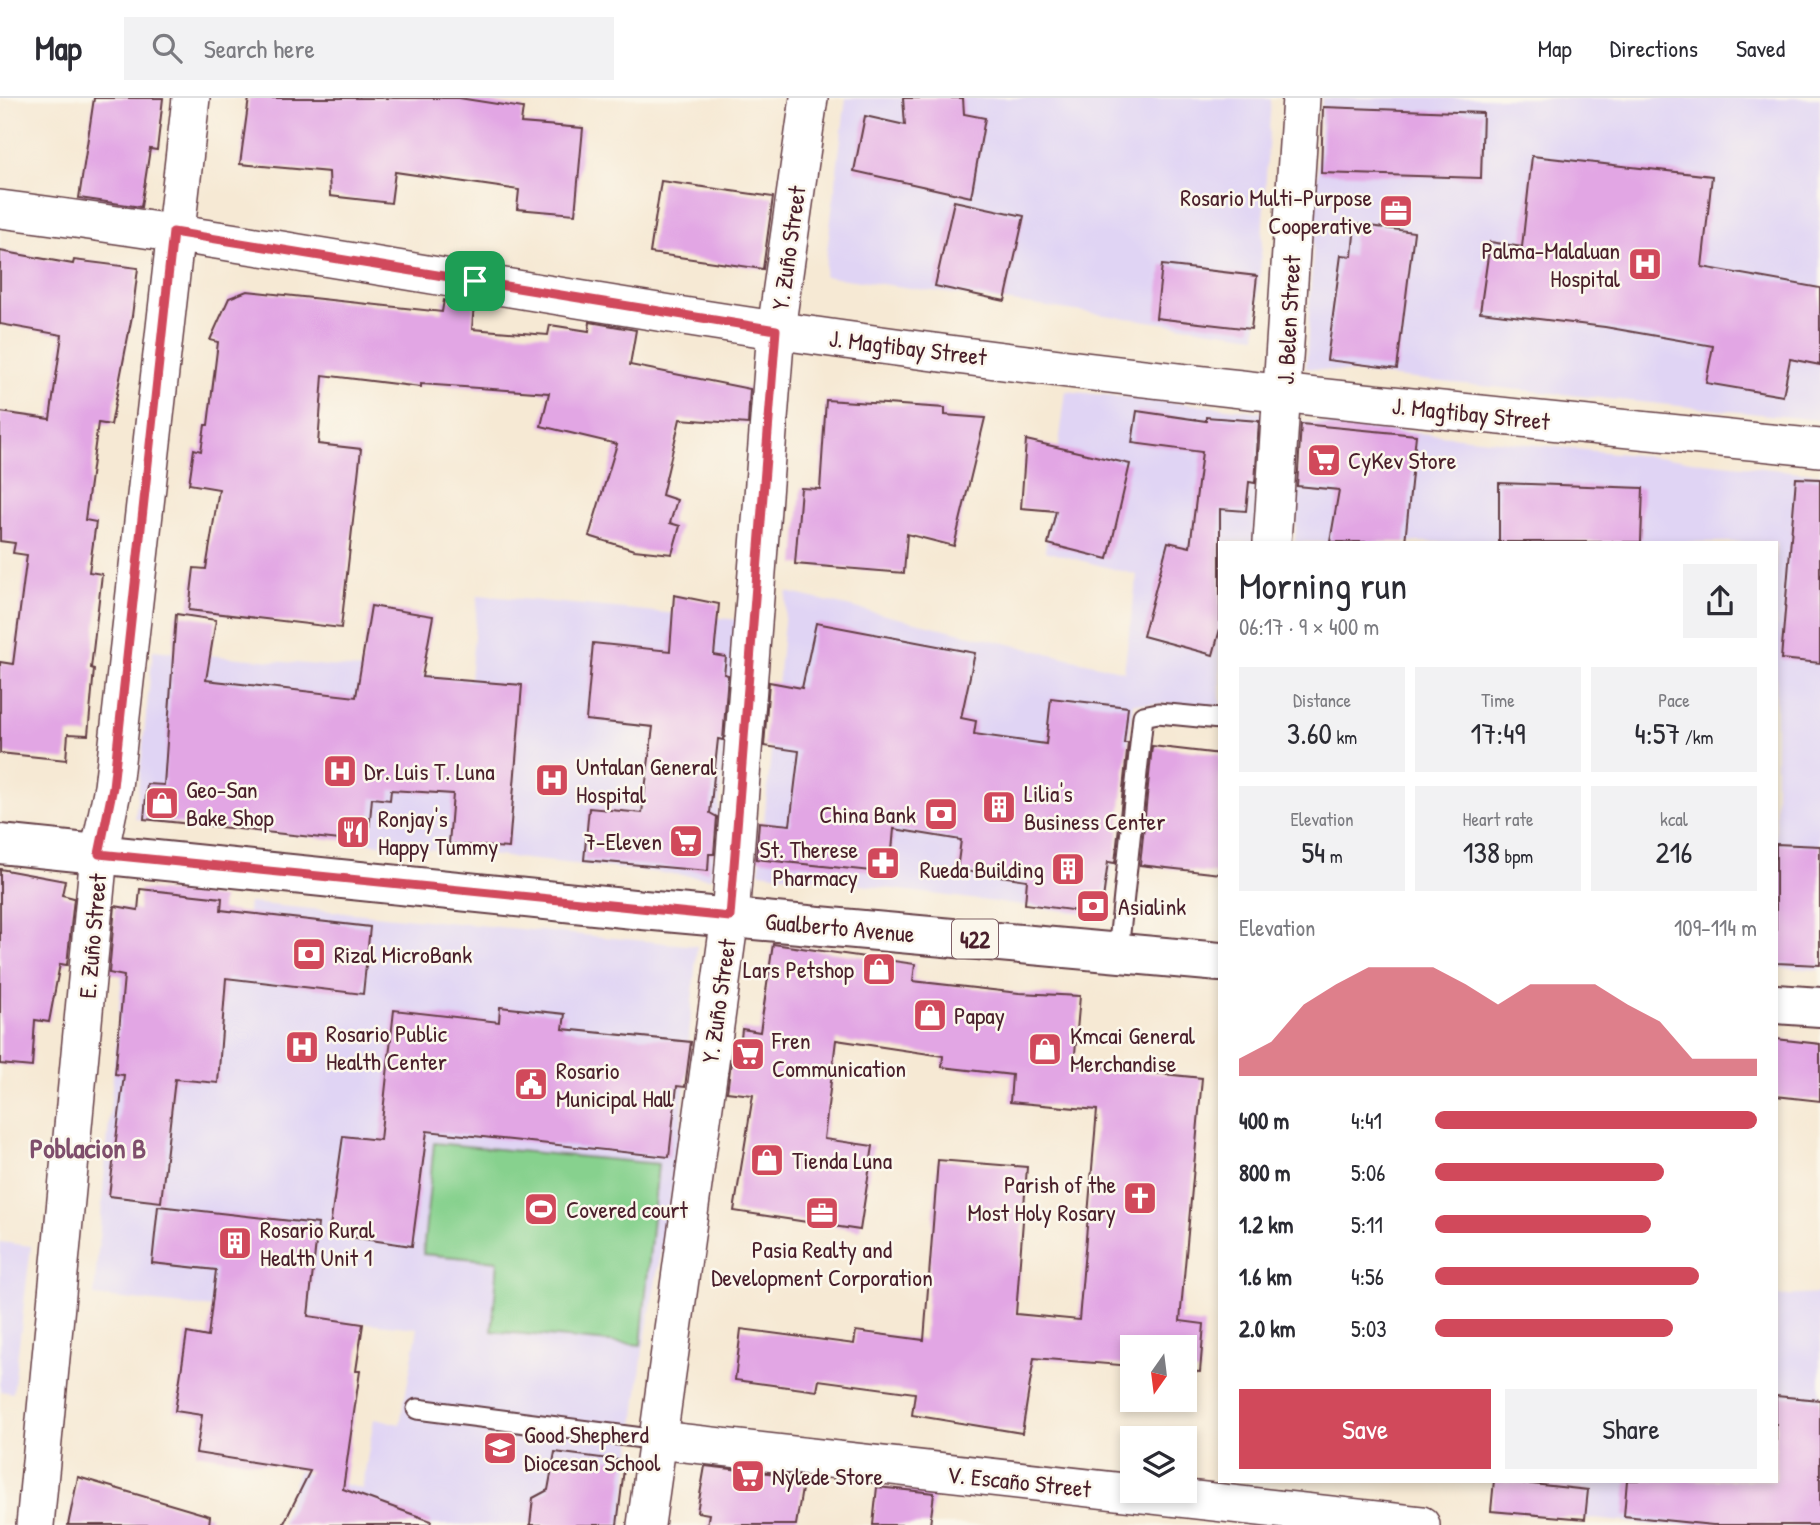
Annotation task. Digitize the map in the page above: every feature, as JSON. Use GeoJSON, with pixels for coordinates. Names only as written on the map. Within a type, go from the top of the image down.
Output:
{"type":"FeatureCollection","features":[{"type":"Feature","properties":{"kind":"main road","name":"Gualberto Avenue"},"geometry":{"type":"LineString","coordinates":[[0,844],[730,917],[1218,962]]}},
{"type":"Feature","properties":{"kind":"main road"},"geometry":{"type":"LineString","coordinates":[[1778,1004],[1820,1007]]}},
{"type":"Feature","properties":{"kind":"street","name":"E. Zuño Street"},"geometry":{"type":"LineString","coordinates":[[34,1525],[99,854],[113,787],[173,232],[191,98]]}},
{"type":"Feature","properties":{"kind":"street","name":"Y. Zuño Street"},"geometry":{"type":"LineString","coordinates":[[646,1525],[730,917],[776,330],[809,98]]}},
{"type":"Feature","properties":{"kind":"street","name":"J. Belen Street"},"geometry":{"type":"LineString","coordinates":[[1272,541],[1301,98]]}},
{"type":"Feature","properties":{"kind":"street","name":"J. Magtibay Street"},"geometry":{"type":"LineString","coordinates":[[0,209],[173,232],[776,330],[1283,394],[1820,448]]}},
{"type":"Feature","properties":{"kind":"street","name":"V. Escaño Street"},"geometry":{"type":"LineString","coordinates":[[658,1440],[1421,1525]]}},
{"type":"Feature","properties":{"kind":"lane"},"geometry":{"type":"LineString","coordinates":[[1118,952],[1143,716],[1158,713],[1218,719]]}},
{"type":"Feature","properties":{"kind":"lane"},"geometry":{"type":"LineString","coordinates":[[417,1409],[658,1440]]}},
{"type":"Feature","properties":{"kind":"shaded area"},"geometry":{"type":"Polygon","coordinates":[[[846,98],[1271,98],[1256,336],[824,276],[846,98]]]}},
{"type":"Feature","properties":{"kind":"shaded area","name":"Palma-Malaluan Hospital"},"geometry":{"type":"Polygon","coordinates":[[[1322,98],[1820,98],[1820,420],[1306,368],[1322,98]]]}},
{"type":"Feature","properties":{"kind":"shaded area"},"geometry":{"type":"Polygon","coordinates":[[[1066,391],[1265,412],[1256,541],[1218,541],[1218,706],[1133,703],[1106,916],[759,872],[787,592],[1124,671],[1137,575],[1045,551],[1066,391]]]}},
{"type":"Feature","properties":{"kind":"shaded area"},"geometry":{"type":"Polygon","coordinates":[[[1302,421],[1820,474],[1820,970],[1778,967],[1778,541],[1295,541],[1302,421]]]}},
{"type":"Feature","properties":{"kind":"shaded area"},"geometry":{"type":"Polygon","coordinates":[[[478,595],[740,620],[711,878],[135,819],[153,650],[470,679],[478,595]]]}},
{"type":"Feature","properties":{"kind":"shaded area"},"geometry":{"type":"Polygon","coordinates":[[[249,903],[697,946],[678,1159],[643,1350],[622,1525],[281,1525],[298,1471],[362,1489],[374,1419],[400,1424],[418,1328],[94,1296],[123,961],[240,969],[249,903]]]}},
{"type":"Feature","properties":{"kind":"shaded area"},"geometry":{"type":"Polygon","coordinates":[[[0,1242],[31,1246],[13,1393],[0,1391],[0,1242]]]}},
{"type":"Feature","properties":{"kind":"shaded area"},"geometry":{"type":"Polygon","coordinates":[[[1820,1294],[1820,1525],[1657,1525],[1560,1516],[1563,1483],[1778,1483],[1778,1296],[1820,1294]]]}},
{"type":"Feature","properties":{"kind":"green space","name":"Covered court"},"geometry":{"type":"Polygon","coordinates":[[[434,1143],[658,1164],[641,1345],[492,1331],[498,1261],[423,1254],[434,1143]]]}},
{"type":"Feature","properties":{"kind":"building"},"geometry":{"type":"Polygon","coordinates":[[[94,98],[163,98],[157,150],[150,149],[141,207],[79,198],[94,98]]]}},
{"type":"Feature","properties":{"kind":"building"},"geometry":{"type":"Polygon","coordinates":[[[249,98],[459,98],[523,108],[521,123],[583,128],[575,214],[517,209],[519,190],[395,172],[391,203],[330,196],[329,172],[240,164],[249,98]]]}},
{"type":"Feature","properties":{"kind":"building"},"geometry":{"type":"Polygon","coordinates":[[[903,98],[963,98],[964,114],[985,118],[971,197],[854,171],[865,116],[905,125],[903,98]]]}},
{"type":"Feature","properties":{"kind":"building"},"geometry":{"type":"Polygon","coordinates":[[[1323,107],[1483,113],[1481,178],[1321,173],[1323,107]]]}},
{"type":"Feature","properties":{"kind":"building"},"geometry":{"type":"Polygon","coordinates":[[[1532,156],[1712,176],[1702,267],[1820,288],[1820,365],[1790,359],[1783,396],[1706,383],[1713,346],[1605,327],[1480,312],[1490,242],[1522,247],[1532,156]]]}},
{"type":"Feature","properties":{"kind":"building"},"geometry":{"type":"Polygon","coordinates":[[[661,181],[773,197],[763,269],[650,253],[661,181]]]}},
{"type":"Feature","properties":{"kind":"building"},"geometry":{"type":"Polygon","coordinates":[[[954,201],[1024,216],[1005,301],[935,286],[954,201]]]}},
{"type":"Feature","properties":{"kind":"building"},"geometry":{"type":"Polygon","coordinates":[[[1355,224],[1414,232],[1397,369],[1327,360],[1341,255],[1352,256],[1355,224]]]}},
{"type":"Feature","properties":{"kind":"building"},"geometry":{"type":"Polygon","coordinates":[[[0,251],[73,264],[74,260],[138,268],[132,316],[111,425],[98,423],[85,520],[96,522],[89,572],[102,574],[91,668],[94,669],[88,735],[68,734],[66,760],[0,753],[0,662],[13,664],[27,555],[13,553],[15,543],[0,541],[0,412],[50,419],[62,335],[0,324],[0,251]]]}},
{"type":"Feature","properties":{"kind":"building"},"geometry":{"type":"Polygon","coordinates":[[[1162,265],[1257,276],[1251,329],[1156,318],[1162,265]]]}},
{"type":"Feature","properties":{"kind":"building"},"geometry":{"type":"Polygon","coordinates":[[[247,291],[442,312],[444,300],[474,304],[472,329],[548,335],[550,325],[589,331],[590,322],[636,330],[630,365],[750,389],[748,424],[680,419],[662,495],[677,500],[670,523],[680,526],[672,554],[634,550],[589,536],[617,444],[541,426],[549,393],[421,384],[421,387],[323,375],[318,444],[361,449],[341,628],[189,610],[194,568],[206,569],[219,489],[189,484],[194,449],[201,451],[205,425],[208,425],[218,342],[210,340],[229,298],[247,291]]]}},
{"type":"Feature","properties":{"kind":"building"},"geometry":{"type":"Polygon","coordinates":[[[826,400],[945,408],[945,415],[985,418],[954,546],[907,534],[904,573],[795,564],[801,488],[820,489],[826,400]]]}},
{"type":"Feature","properties":{"kind":"building"},"geometry":{"type":"Polygon","coordinates":[[[1137,411],[1206,421],[1206,417],[1259,421],[1255,483],[1249,482],[1246,511],[1220,509],[1218,636],[1213,655],[1143,636],[1168,542],[1190,547],[1202,452],[1132,443],[1137,411]]]}},
{"type":"Feature","properties":{"kind":"building"},"geometry":{"type":"Polygon","coordinates":[[[1301,424],[1416,435],[1405,541],[1330,541],[1339,490],[1297,486],[1301,424]]]}},
{"type":"Feature","properties":{"kind":"building"},"geometry":{"type":"Polygon","coordinates":[[[1026,440],[1130,464],[1108,559],[1048,544],[1056,511],[1021,508],[1026,440]]]}},
{"type":"Feature","properties":{"kind":"building"},"geometry":{"type":"Polygon","coordinates":[[[1796,478],[1820,479],[1820,663],[1781,659],[1796,478]]]}},
{"type":"Feature","properties":{"kind":"building"},"geometry":{"type":"Polygon","coordinates":[[[1499,483],[1643,488],[1641,541],[1499,541],[1499,483]]]}},
{"type":"Feature","properties":{"kind":"building"},"geometry":{"type":"Polygon","coordinates":[[[674,595],[719,604],[714,655],[726,657],[724,674],[728,675],[723,740],[718,739],[710,813],[717,817],[714,854],[709,854],[708,871],[584,860],[589,808],[642,813],[653,727],[586,720],[593,643],[670,651],[674,595]]]}},
{"type":"Feature","properties":{"kind":"building"},"geometry":{"type":"Polygon","coordinates":[[[371,606],[433,616],[422,677],[522,685],[509,848],[449,844],[453,794],[391,790],[390,800],[372,798],[368,843],[144,819],[147,784],[164,785],[176,614],[216,620],[206,680],[356,697],[371,606]]]}},
{"type":"Feature","properties":{"kind":"building"},"geometry":{"type":"Polygon","coordinates":[[[816,623],[975,653],[961,718],[976,721],[974,734],[1046,744],[1051,698],[1128,707],[1124,743],[1128,743],[1115,863],[1108,862],[1101,914],[1025,904],[1027,880],[957,870],[961,840],[894,829],[890,873],[756,859],[759,822],[790,825],[799,751],[764,746],[769,682],[802,688],[816,623]]]}},
{"type":"Feature","properties":{"kind":"building"},"geometry":{"type":"Polygon","coordinates":[[[1152,746],[1218,754],[1218,874],[1140,865],[1152,746]]]}},
{"type":"Feature","properties":{"kind":"building"},"geometry":{"type":"Polygon","coordinates":[[[1778,844],[1820,846],[1820,965],[1778,963],[1778,844]]]}},
{"type":"Feature","properties":{"kind":"building"},"geometry":{"type":"Polygon","coordinates":[[[0,869],[65,881],[62,895],[74,898],[67,965],[60,964],[49,1022],[35,1020],[32,1067],[0,1064],[0,869]]]}},
{"type":"Feature","properties":{"kind":"building"},"geometry":{"type":"Polygon","coordinates":[[[140,889],[222,898],[221,910],[370,927],[363,994],[226,978],[218,1083],[175,1079],[161,1202],[109,1196],[124,1075],[115,1074],[124,976],[109,973],[115,906],[138,910],[140,889]]]}},
{"type":"Feature","properties":{"kind":"building"},"geometry":{"type":"Polygon","coordinates":[[[773,944],[915,964],[913,981],[1019,993],[1080,996],[1074,1065],[1202,1078],[1180,1321],[1204,1324],[1200,1372],[1197,1372],[1197,1335],[1120,1335],[1120,1365],[1034,1358],[1022,1433],[912,1415],[915,1393],[819,1380],[817,1391],[735,1380],[741,1329],[854,1344],[856,1331],[924,1340],[938,1160],[1027,1167],[1016,1314],[1079,1320],[1097,1110],[1010,1102],[1012,1075],[942,1067],[943,1056],[836,1040],[824,1139],[873,1146],[860,1230],[734,1211],[753,1095],[727,1092],[733,1047],[740,1048],[742,1029],[760,1032],[773,944]]]}},
{"type":"Feature","properties":{"kind":"building","name":"Rosario Municipal Hall"},"geometry":{"type":"Polygon","coordinates":[[[500,1007],[565,1014],[563,1029],[691,1042],[685,1087],[677,1086],[669,1157],[427,1131],[412,1246],[329,1234],[343,1136],[380,1140],[394,1010],[499,1022],[500,1007]]]}},
{"type":"Feature","properties":{"kind":"building"},"geometry":{"type":"Polygon","coordinates":[[[1778,1039],[1820,1044],[1820,1101],[1778,1096],[1778,1039]]]}},
{"type":"Feature","properties":{"kind":"building"},"geometry":{"type":"Polygon","coordinates":[[[158,1206],[318,1224],[308,1316],[363,1324],[356,1371],[360,1371],[343,1489],[431,1521],[430,1525],[283,1525],[310,1471],[196,1453],[202,1415],[175,1411],[187,1333],[208,1337],[216,1270],[152,1263],[158,1206]]]}},
{"type":"Feature","properties":{"kind":"building"},"geometry":{"type":"Polygon","coordinates":[[[1778,1396],[1820,1400],[1820,1525],[1713,1525],[1624,1516],[1627,1483],[1778,1483],[1778,1396]]]}},
{"type":"Feature","properties":{"kind":"building"},"geometry":{"type":"Polygon","coordinates":[[[555,1452],[625,1461],[617,1525],[530,1525],[533,1498],[548,1490],[555,1452]]]}},
{"type":"Feature","properties":{"kind":"building"},"geometry":{"type":"Polygon","coordinates":[[[705,1466],[804,1477],[796,1525],[707,1525],[709,1514],[697,1512],[705,1466]]]}},
{"type":"Feature","properties":{"kind":"building"},"geometry":{"type":"Polygon","coordinates":[[[78,1477],[210,1516],[209,1525],[68,1525],[78,1477]]]}},
{"type":"Feature","properties":{"kind":"building"},"geometry":{"type":"Polygon","coordinates":[[[1494,1483],[1522,1483],[1588,1490],[1585,1519],[1491,1511],[1494,1483]]]}},
{"type":"Feature","properties":{"kind":"building"},"geometry":{"type":"Polygon","coordinates":[[[877,1487],[934,1493],[930,1525],[873,1525],[877,1487]]]}},
{"type":"Feature","properties":{"kind":"place","name":"Rosario Multi-Purpose Cooperative"},"geometry":{"type":"Point","coordinates":[1396,211]}},
{"type":"Feature","properties":{"kind":"place","name":"Palma-Malaluan Hospital"},"geometry":{"type":"Point","coordinates":[1645,264]}},
{"type":"Feature","properties":{"kind":"place","name":"CyKev Store"},"geometry":{"type":"Point","coordinates":[1324,460]}},
{"type":"Feature","properties":{"kind":"place","name":"Dr. Luis T. Luna"},"geometry":{"type":"Point","coordinates":[340,771]}},
{"type":"Feature","properties":{"kind":"place","name":"Untalan General Hospital"},"geometry":{"type":"Point","coordinates":[552,780]}},
{"type":"Feature","properties":{"kind":"place","name":"Geo-San Bake Shop"},"geometry":{"type":"Point","coordinates":[162,803]}},
{"type":"Feature","properties":{"kind":"place","name":"Lilia's Business Center"},"geometry":{"type":"Point","coordinates":[999,807]}},
{"type":"Feature","properties":{"kind":"place","name":"China Bank"},"geometry":{"type":"Point","coordinates":[941,814]}},
{"type":"Feature","properties":{"kind":"place","name":"Ronjay's Happy Tummy"},"geometry":{"type":"Point","coordinates":[353,832]}},
{"type":"Feature","properties":{"kind":"place","name":"7-Eleven"},"geometry":{"type":"Point","coordinates":[686,841]}},
{"type":"Feature","properties":{"kind":"place","name":"St. Therese Pharmacy"},"geometry":{"type":"Point","coordinates":[883,863]}},
{"type":"Feature","properties":{"kind":"place","name":"Rueda Building"},"geometry":{"type":"Point","coordinates":[1068,869]}},
{"type":"Feature","properties":{"kind":"place","name":"Asialink"},"geometry":{"type":"Point","coordinates":[1093,906]}},
{"type":"Feature","properties":{"kind":"place","name":"Rizal MicroBank"},"geometry":{"type":"Point","coordinates":[309,954]}},
{"type":"Feature","properties":{"kind":"place","name":"Lars Petshop"},"geometry":{"type":"Point","coordinates":[879,969]}},
{"type":"Feature","properties":{"kind":"place","name":"Papay"},"geometry":{"type":"Point","coordinates":[930,1015]}},
{"type":"Feature","properties":{"kind":"place","name":"Rosario Public Health Center"},"geometry":{"type":"Point","coordinates":[302,1047]}},
{"type":"Feature","properties":{"kind":"place","name":"Kmcai General Merchandise"},"geometry":{"type":"Point","coordinates":[1045,1049]}},
{"type":"Feature","properties":{"kind":"place","name":"Fren Communication"},"geometry":{"type":"Point","coordinates":[748,1054]}},
{"type":"Feature","properties":{"kind":"place","name":"Rosario Municipal Hall"},"geometry":{"type":"Point","coordinates":[531,1084]}},
{"type":"Feature","properties":{"kind":"place","name":"Tienda Luna"},"geometry":{"type":"Point","coordinates":[767,1160]}},
{"type":"Feature","properties":{"kind":"place","name":"Parish of the Most Holy Rosary"},"geometry":{"type":"Point","coordinates":[1140,1198]}},
{"type":"Feature","properties":{"kind":"place","name":"Covered court"},"geometry":{"type":"Point","coordinates":[541,1209]}},
{"type":"Feature","properties":{"kind":"place","name":"Pasia Realty and Development Corporation"},"geometry":{"type":"Point","coordinates":[822,1213]}},
{"type":"Feature","properties":{"kind":"place","name":"Rosario Rural Health Unit 1"},"geometry":{"type":"Point","coordinates":[235,1243]}},
{"type":"Feature","properties":{"kind":"place","name":"Good Shepherd Diocesan School"},"geometry":{"type":"Point","coordinates":[500,1448]}},
{"type":"Feature","properties":{"kind":"place","name":"Nylede Store"},"geometry":{"type":"Point","coordinates":[748,1476]}},
{"type":"Feature","properties":{"kind":"district","name":"Poblacion B"},"geometry":{"type":"Point","coordinates":[88,1148]}},
{"type":"Feature","properties":{"kind":"route"},"geometry":{"type":"LineString","coordinates":[[173,232],[475,281],[776,330],[730,917],[99,854],[113,787],[173,232]]}}]}
